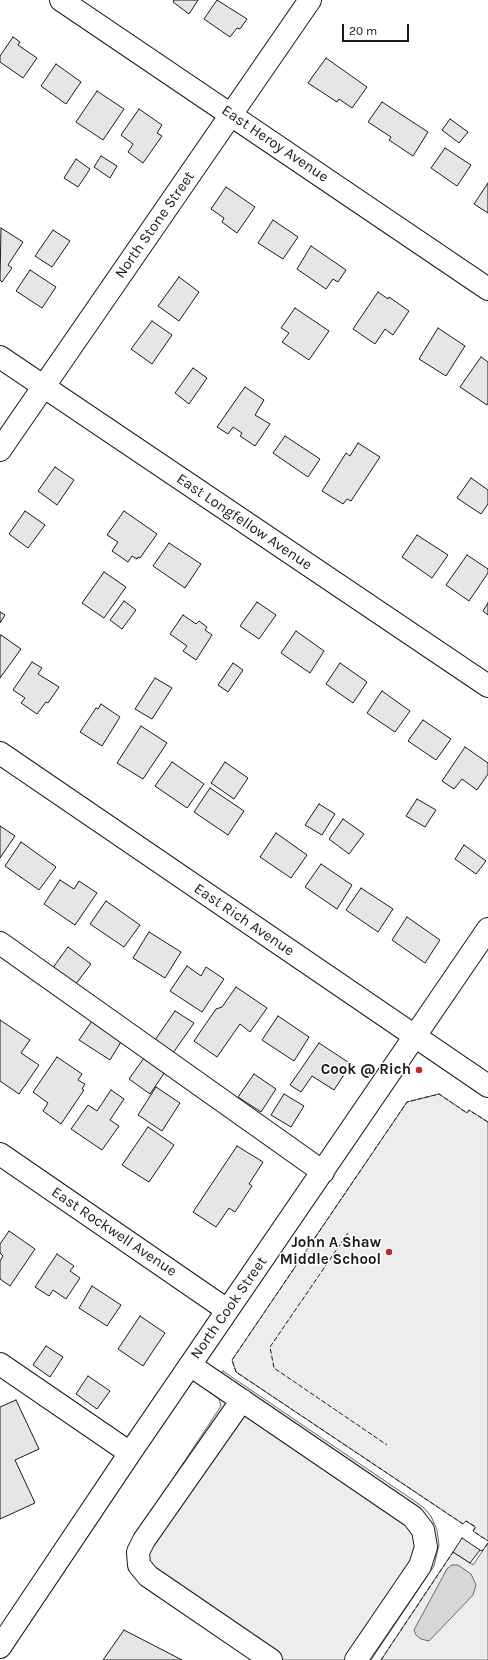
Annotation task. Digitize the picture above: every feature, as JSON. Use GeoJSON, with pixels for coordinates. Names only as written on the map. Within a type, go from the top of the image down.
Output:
{"type":"FeatureCollection","features":[{"type":"Feature","properties":{"kind":"street","name":"East Heroy Avenue"},"geometry":{"type":"LineString","coordinates":[[61,0],[488,289]]}},
{"type":"Feature","properties":{"kind":"street","name":"North Stone Street"},"geometry":{"type":"LineString","coordinates":[[0,450],[310,0]]}},
{"type":"Feature","properties":{"kind":"street","name":"East Longfellow Avenue"},"geometry":{"type":"LineString","coordinates":[[0,357],[488,686]]}},
{"type":"Feature","properties":{"kind":"street","name":"East Rich Avenue"},"geometry":{"type":"LineString","coordinates":[[0,753],[488,1086]]}},
{"type":"Feature","properties":{"kind":"street","name":"North Cook Street"},"geometry":{"type":"LineString","coordinates":[[1,1644],[488,929]]}},
{"type":"Feature","properties":{"kind":"street"},"geometry":{"type":"LineString","coordinates":[[0,943],[323,1172]]}},
{"type":"Feature","properties":{"kind":"street","name":"East Rockwell Avenue"},"geometry":{"type":"LineString","coordinates":[[0,1154],[228,1310]]}},
{"type":"Feature","properties":{"kind":"street"},"geometry":{"type":"LineString","coordinates":[[0,1364],[130,1453]]}},
{"type":"Feature","properties":{"kind":"street"},"geometry":{"type":"LineString","coordinates":[[190,1365],[413,1518],[423,1530],[426,1547],[420,1566],[356,1660]]}},
{"type":"Feature","properties":{"kind":"street"},"geometry":{"type":"LineString","coordinates":[[242,1400],[144,1540],[138,1552],[139,1565],[148,1576],[271,1660]]}},
{"type":"Feature","properties":{"kind":"shaded area"},"geometry":{"type":"Polygon","coordinates":[[[439,1094],[467,1113],[469,1110],[488,1122],[488,1541],[473,1531],[475,1527],[466,1521],[463,1524],[236,1372],[232,1360],[407,1102],[439,1094]]]}},
{"type":"Feature","properties":{"kind":"shaded area"},"geometry":{"type":"Polygon","coordinates":[[[223,1371],[416,1502],[431,1516],[437,1530],[439,1545],[434,1566],[371,1660],[254,1660],[141,1583],[135,1578],[128,1567],[131,1542],[221,1406],[219,1399],[209,1392],[223,1371]]]}},
{"type":"Feature","properties":{"kind":"shaded area"},"geometry":{"type":"Polygon","coordinates":[[[488,1543],[488,1660],[381,1660],[453,1552],[473,1565],[488,1543]]]}},
{"type":"Feature","properties":{"kind":"shaded area"},"geometry":{"type":"Polygon","coordinates":[[[452,1565],[458,1565],[471,1574],[476,1585],[473,1595],[429,1641],[421,1639],[416,1635],[414,1630],[447,1569],[452,1565]]]}},
{"type":"Feature","properties":{"kind":"building"},"geometry":{"type":"Polygon","coordinates":[[[174,0],[198,0],[189,14],[173,2],[174,0]]]}},
{"type":"Feature","properties":{"kind":"building"},"geometry":{"type":"Polygon","coordinates":[[[217,0],[247,19],[240,29],[237,28],[230,37],[204,19],[217,0]]]}},
{"type":"Feature","properties":{"kind":"building"},"geometry":{"type":"Polygon","coordinates":[[[13,37],[20,42],[18,45],[37,58],[23,78],[0,62],[0,56],[13,37]]]}},
{"type":"Feature","properties":{"kind":"building"},"geometry":{"type":"Polygon","coordinates":[[[326,58],[367,87],[352,108],[339,99],[337,102],[308,83],[326,58]]]}},
{"type":"Feature","properties":{"kind":"building"},"geometry":{"type":"Polygon","coordinates":[[[56,64],[81,82],[66,104],[41,86],[56,64]]]}},
{"type":"Feature","properties":{"kind":"building"},"geometry":{"type":"Polygon","coordinates":[[[97,91],[124,109],[103,140],[76,122],[97,91]]]}},
{"type":"Feature","properties":{"kind":"building"},"geometry":{"type":"Polygon","coordinates":[[[382,102],[428,132],[413,156],[389,140],[391,137],[368,122],[382,102]]]}},
{"type":"Feature","properties":{"kind":"building"},"geometry":{"type":"Polygon","coordinates":[[[139,109],[162,125],[157,133],[162,136],[143,163],[128,152],[133,144],[121,135],[139,109]]]}},
{"type":"Feature","properties":{"kind":"building"},"geometry":{"type":"Polygon","coordinates":[[[450,119],[468,132],[459,143],[442,130],[450,119]]]}},
{"type":"Feature","properties":{"kind":"building"},"geometry":{"type":"Polygon","coordinates":[[[445,148],[471,165],[457,186],[431,168],[445,148]]]}},
{"type":"Feature","properties":{"kind":"building"},"geometry":{"type":"Polygon","coordinates":[[[101,156],[117,166],[110,178],[94,167],[101,156]]]}},
{"type":"Feature","properties":{"kind":"building"},"geometry":{"type":"Polygon","coordinates":[[[76,159],[90,169],[78,187],[64,178],[76,159]]]}},
{"type":"Feature","properties":{"kind":"building"},"geometry":{"type":"Polygon","coordinates":[[[488,183],[488,213],[474,204],[488,183]]]}},
{"type":"Feature","properties":{"kind":"building"},"geometry":{"type":"Polygon","coordinates":[[[226,187],[255,207],[237,233],[222,222],[224,218],[211,209],[226,187]]]}},
{"type":"Feature","properties":{"kind":"building"},"geometry":{"type":"Polygon","coordinates":[[[273,220],[298,237],[283,259],[258,243],[273,220]]]}},
{"type":"Feature","properties":{"kind":"building"},"geometry":{"type":"Polygon","coordinates":[[[1,228],[23,242],[8,265],[12,268],[2,282],[0,280],[1,228]]]}},
{"type":"Feature","properties":{"kind":"building"},"geometry":{"type":"Polygon","coordinates":[[[53,230],[70,241],[52,267],[35,256],[53,230]]]}},
{"type":"Feature","properties":{"kind":"building"},"geometry":{"type":"Polygon","coordinates":[[[311,246],[346,270],[338,282],[333,279],[326,289],[297,269],[311,246]]]}},
{"type":"Feature","properties":{"kind":"building"},"geometry":{"type":"Polygon","coordinates":[[[30,270],[56,287],[42,308],[16,291],[30,270]]]}},
{"type":"Feature","properties":{"kind":"building"},"geometry":{"type":"Polygon","coordinates":[[[179,277],[199,292],[179,321],[158,306],[179,277]]]}},
{"type":"Feature","properties":{"kind":"building"},"geometry":{"type":"Polygon","coordinates":[[[378,292],[388,299],[389,297],[409,311],[393,335],[385,329],[375,344],[353,329],[378,292]]]}},
{"type":"Feature","properties":{"kind":"building"},"geometry":{"type":"Polygon","coordinates":[[[295,308],[329,331],[309,360],[282,342],[289,333],[281,328],[295,308]]]}},
{"type":"Feature","properties":{"kind":"building"},"geometry":{"type":"Polygon","coordinates":[[[152,321],[172,335],[152,364],[131,349],[152,321]]]}},
{"type":"Feature","properties":{"kind":"building"},"geometry":{"type":"Polygon","coordinates":[[[438,328],[465,346],[446,376],[419,359],[438,328]]]}},
{"type":"Feature","properties":{"kind":"building"},"geometry":{"type":"Polygon","coordinates":[[[481,357],[488,362],[487,405],[460,387],[481,357]]]}},
{"type":"Feature","properties":{"kind":"building"},"geometry":{"type":"Polygon","coordinates":[[[193,368],[207,378],[189,404],[175,393],[193,368]]]}},
{"type":"Feature","properties":{"kind":"building"},"geometry":{"type":"Polygon","coordinates":[[[245,387],[264,400],[255,415],[270,424],[255,446],[240,436],[242,433],[233,427],[228,434],[217,427],[245,387]]]}},
{"type":"Feature","properties":{"kind":"building"},"geometry":{"type":"Polygon","coordinates":[[[285,436],[320,459],[308,477],[273,453],[285,436]]]}},
{"type":"Feature","properties":{"kind":"building"},"geometry":{"type":"Polygon","coordinates":[[[358,443],[380,457],[351,501],[347,499],[343,504],[322,491],[346,453],[350,456],[358,443]]]}},
{"type":"Feature","properties":{"kind":"building"},"geometry":{"type":"Polygon","coordinates":[[[55,467],[74,480],[57,505],[38,491],[55,467]]]}},
{"type":"Feature","properties":{"kind":"building"},"geometry":{"type":"Polygon","coordinates":[[[471,478],[488,490],[488,504],[481,514],[457,498],[471,478]]]}},
{"type":"Feature","properties":{"kind":"building"},"geometry":{"type":"Polygon","coordinates":[[[25,511],[45,525],[28,548],[9,534],[25,511]]]}},
{"type":"Feature","properties":{"kind":"building"},"geometry":{"type":"Polygon","coordinates":[[[124,511],[157,534],[140,558],[138,557],[137,559],[132,556],[128,562],[112,551],[118,542],[107,535],[124,511]]]}},
{"type":"Feature","properties":{"kind":"building"},"geometry":{"type":"Polygon","coordinates":[[[417,535],[448,555],[432,578],[402,557],[417,535]]]}},
{"type":"Feature","properties":{"kind":"building"},"geometry":{"type":"Polygon","coordinates":[[[169,543],[201,564],[185,588],[153,566],[169,543]]]}},
{"type":"Feature","properties":{"kind":"building"},"geometry":{"type":"Polygon","coordinates":[[[467,555],[488,569],[488,573],[469,601],[446,585],[467,555]]]}},
{"type":"Feature","properties":{"kind":"building"},"geometry":{"type":"Polygon","coordinates":[[[104,572],[126,587],[104,618],[82,603],[104,572]]]}},
{"type":"Feature","properties":{"kind":"building"},"geometry":{"type":"Polygon","coordinates":[[[124,601],[136,610],[122,629],[110,620],[124,601]]]}},
{"type":"Feature","properties":{"kind":"building"},"geometry":{"type":"Polygon","coordinates":[[[257,602],[276,615],[259,639],[240,626],[257,602]]]}},
{"type":"Feature","properties":{"kind":"building"},"geometry":{"type":"Polygon","coordinates":[[[488,603],[488,615],[483,611],[488,603]]]}},
{"type":"Feature","properties":{"kind":"building"},"geometry":{"type":"Polygon","coordinates":[[[0,612],[5,615],[0,623],[0,612]]]}},
{"type":"Feature","properties":{"kind":"building"},"geometry":{"type":"Polygon","coordinates":[[[183,615],[196,624],[199,621],[207,627],[205,630],[212,635],[196,660],[183,651],[187,646],[170,634],[183,615]]]}},
{"type":"Feature","properties":{"kind":"building"},"geometry":{"type":"Polygon","coordinates":[[[296,631],[324,651],[310,673],[281,653],[296,631]]]}},
{"type":"Feature","properties":{"kind":"building"},"geometry":{"type":"Polygon","coordinates":[[[1,635],[21,649],[0,678],[0,637],[1,635]]]}},
{"type":"Feature","properties":{"kind":"building"},"geometry":{"type":"Polygon","coordinates":[[[32,662],[42,668],[38,674],[59,687],[48,703],[46,702],[37,714],[21,703],[25,698],[13,690],[32,662]]]}},
{"type":"Feature","properties":{"kind":"building"},"geometry":{"type":"Polygon","coordinates":[[[233,663],[243,670],[228,692],[218,685],[233,663]]]}},
{"type":"Feature","properties":{"kind":"building"},"geometry":{"type":"Polygon","coordinates":[[[340,663],[367,682],[353,703],[326,684],[340,663]]]}},
{"type":"Feature","properties":{"kind":"building"},"geometry":{"type":"Polygon","coordinates":[[[155,678],[172,688],[152,719],[135,709],[155,678]]]}},
{"type":"Feature","properties":{"kind":"building"},"geometry":{"type":"Polygon","coordinates":[[[382,691],[410,711],[395,732],[367,713],[382,691]]]}},
{"type":"Feature","properties":{"kind":"building"},"geometry":{"type":"Polygon","coordinates":[[[101,704],[120,717],[102,746],[80,732],[96,708],[98,709],[101,704]]]}},
{"type":"Feature","properties":{"kind":"building"},"geometry":{"type":"Polygon","coordinates":[[[423,720],[451,739],[436,760],[408,741],[423,720]]]}},
{"type":"Feature","properties":{"kind":"building"},"geometry":{"type":"Polygon","coordinates":[[[141,726],[167,743],[143,779],[117,763],[141,726]]]}},
{"type":"Feature","properties":{"kind":"building"},"geometry":{"type":"Polygon","coordinates":[[[465,747],[488,763],[488,774],[477,790],[462,779],[454,789],[442,781],[465,747]]]}},
{"type":"Feature","properties":{"kind":"building"},"geometry":{"type":"Polygon","coordinates":[[[172,762],[204,784],[187,808],[155,786],[172,762]]]}},
{"type":"Feature","properties":{"kind":"building"},"geometry":{"type":"Polygon","coordinates":[[[225,762],[248,778],[234,799],[211,783],[225,762]]]}},
{"type":"Feature","properties":{"kind":"building"},"geometry":{"type":"Polygon","coordinates":[[[210,788],[244,811],[228,835],[194,812],[210,788]]]}},
{"type":"Feature","properties":{"kind":"building"},"geometry":{"type":"Polygon","coordinates":[[[417,799],[436,810],[425,827],[406,816],[417,799]]]}},
{"type":"Feature","properties":{"kind":"building"},"geometry":{"type":"Polygon","coordinates":[[[319,804],[335,814],[322,835],[305,825],[319,804]]]}},
{"type":"Feature","properties":{"kind":"building"},"geometry":{"type":"Polygon","coordinates":[[[343,819],[364,834],[349,854],[329,839],[343,819]]]}},
{"type":"Feature","properties":{"kind":"building"},"geometry":{"type":"Polygon","coordinates":[[[0,826],[15,836],[0,858],[0,826]]]}},
{"type":"Feature","properties":{"kind":"building"},"geometry":{"type":"Polygon","coordinates":[[[276,833],[307,855],[291,878],[260,857],[276,833]]]}},
{"type":"Feature","properties":{"kind":"building"},"geometry":{"type":"Polygon","coordinates":[[[21,842],[56,867],[39,890],[5,866],[21,842]]]}},
{"type":"Feature","properties":{"kind":"building"},"geometry":{"type":"Polygon","coordinates":[[[464,845],[486,861],[476,874],[455,859],[464,845]]]}},
{"type":"Feature","properties":{"kind":"building"},"geometry":{"type":"Polygon","coordinates":[[[321,864],[352,885],[337,909],[305,887],[321,864]]]}},
{"type":"Feature","properties":{"kind":"building"},"geometry":{"type":"Polygon","coordinates":[[[60,880],[74,889],[79,881],[97,893],[75,925],[44,904],[60,880]]]}},
{"type":"Feature","properties":{"kind":"building"},"geometry":{"type":"Polygon","coordinates":[[[361,888],[393,909],[378,932],[346,910],[361,888]]]}},
{"type":"Feature","properties":{"kind":"building"},"geometry":{"type":"Polygon","coordinates":[[[106,901],[140,925],[124,947],[90,924],[106,901]]]}},
{"type":"Feature","properties":{"kind":"building"},"geometry":{"type":"Polygon","coordinates":[[[407,917],[440,940],[425,963],[392,940],[407,917]]]}},
{"type":"Feature","properties":{"kind":"building"},"geometry":{"type":"Polygon","coordinates":[[[149,932],[181,952],[165,978],[133,958],[149,932]]]}},
{"type":"Feature","properties":{"kind":"building"},"geometry":{"type":"Polygon","coordinates":[[[68,947],[91,964],[75,985],[52,969],[68,947]]]}},
{"type":"Feature","properties":{"kind":"building"},"geometry":{"type":"Polygon","coordinates":[[[187,966],[201,976],[206,967],[224,979],[202,1012],[170,991],[187,966]]]}},
{"type":"Feature","properties":{"kind":"building"},"geometry":{"type":"Polygon","coordinates":[[[236,987],[267,1008],[250,1032],[240,1024],[217,1057],[194,1041],[216,1009],[222,1007],[236,987]]]}},
{"type":"Feature","properties":{"kind":"building"},"geometry":{"type":"Polygon","coordinates":[[[175,1011],[194,1023],[173,1053],[155,1040],[175,1011]]]}},
{"type":"Feature","properties":{"kind":"building"},"geometry":{"type":"Polygon","coordinates":[[[278,1016],[309,1037],[294,1061],[262,1040],[278,1016]]]}},
{"type":"Feature","properties":{"kind":"building"},"geometry":{"type":"Polygon","coordinates":[[[94,1018],[124,1037],[110,1060],[79,1040],[94,1018]]]}},
{"type":"Feature","properties":{"kind":"building"},"geometry":{"type":"Polygon","coordinates":[[[0,1020],[30,1040],[21,1053],[39,1065],[19,1094],[0,1081],[0,1020]]]}},
{"type":"Feature","properties":{"kind":"building"},"geometry":{"type":"Polygon","coordinates":[[[319,1043],[351,1064],[334,1090],[312,1076],[301,1092],[290,1085],[319,1043]]]}},
{"type":"Feature","properties":{"kind":"building"},"geometry":{"type":"Polygon","coordinates":[[[57,1057],[82,1074],[78,1080],[85,1084],[82,1089],[84,1090],[61,1124],[43,1111],[48,1103],[33,1092],[57,1057]]]}},
{"type":"Feature","properties":{"kind":"building"},"geometry":{"type":"Polygon","coordinates":[[[144,1058],[165,1072],[150,1094],[129,1079],[144,1058]]]}},
{"type":"Feature","properties":{"kind":"building"},"geometry":{"type":"Polygon","coordinates":[[[254,1074],[276,1089],[261,1112],[238,1097],[254,1074]]]}},
{"type":"Feature","properties":{"kind":"building"},"geometry":{"type":"Polygon","coordinates":[[[156,1087],[180,1103],[162,1131],[138,1115],[156,1087]]]}},
{"type":"Feature","properties":{"kind":"building"},"geometry":{"type":"Polygon","coordinates":[[[111,1090],[124,1099],[110,1120],[119,1126],[102,1150],[71,1129],[88,1105],[97,1111],[111,1090]]]}},
{"type":"Feature","properties":{"kind":"building"},"geometry":{"type":"Polygon","coordinates":[[[284,1094],[304,1106],[291,1127],[271,1115],[284,1094]]]}},
{"type":"Feature","properties":{"kind":"building"},"geometry":{"type":"Polygon","coordinates":[[[148,1127],[174,1145],[149,1182],[122,1165],[148,1127]]]}},
{"type":"Feature","properties":{"kind":"building"},"geometry":{"type":"Polygon","coordinates":[[[237,1146],[263,1162],[249,1184],[252,1186],[235,1212],[229,1208],[216,1227],[193,1212],[237,1146]]]}},
{"type":"Feature","properties":{"kind":"building"},"geometry":{"type":"Polygon","coordinates":[[[9,1231],[35,1249],[10,1286],[0,1279],[0,1261],[3,1256],[0,1253],[0,1244],[9,1231]]]}},
{"type":"Feature","properties":{"kind":"building"},"geometry":{"type":"Polygon","coordinates":[[[57,1254],[74,1266],[70,1271],[80,1278],[66,1299],[53,1290],[49,1296],[35,1287],[57,1254]]]}},
{"type":"Feature","properties":{"kind":"building"},"geometry":{"type":"Polygon","coordinates":[[[92,1286],[121,1305],[107,1326],[79,1308],[92,1286]]]}},
{"type":"Feature","properties":{"kind":"building"},"geometry":{"type":"Polygon","coordinates":[[[140,1316],[165,1333],[143,1366],[118,1349],[140,1316]]]}},
{"type":"Feature","properties":{"kind":"building"},"geometry":{"type":"Polygon","coordinates":[[[46,1346],[63,1357],[50,1377],[33,1365],[46,1346]]]}},
{"type":"Feature","properties":{"kind":"building"},"geometry":{"type":"Polygon","coordinates":[[[88,1376],[110,1391],[97,1409],[76,1394],[88,1376]]]}},
{"type":"Feature","properties":{"kind":"building"},"geometry":{"type":"Polygon","coordinates":[[[16,1400],[39,1449],[15,1460],[35,1503],[0,1519],[0,1407],[16,1400]]]}},
{"type":"Feature","properties":{"kind":"building"},"geometry":{"type":"Polygon","coordinates":[[[462,1538],[480,1550],[470,1563],[453,1552],[462,1538]]]}},
{"type":"Feature","properties":{"kind":"building"},"geometry":{"type":"Polygon","coordinates":[[[124,1630],[182,1660],[103,1660],[124,1630]]]}},
{"type":"Feature","properties":{"kind":"fence"},"geometry":{"type":"LineString","coordinates":[[488,1122],[469,1110],[467,1113],[439,1094],[407,1102],[232,1360],[236,1372],[463,1524],[466,1521],[476,1527],[473,1531],[488,1541]]}},
{"type":"Feature","properties":{"kind":"fence"},"geometry":{"type":"LineString","coordinates":[[348,1233],[270,1347],[274,1368],[387,1445]]}},
{"type":"Feature","properties":{"kind":"fence"},"geometry":{"type":"LineString","coordinates":[[480,1550],[482,1551],[488,1543]]}},
{"type":"Feature","properties":{"kind":"fence"},"geometry":{"type":"LineString","coordinates":[[381,1660],[453,1552]]}},
{"type":"Feature","properties":{"kind":"place","name":"Cook @ Rich"},"geometry":{"type":"Point","coordinates":[419,1070]}},
{"type":"Feature","properties":{"kind":"place","name":"John A Shaw Middle School"},"geometry":{"type":"Point","coordinates":[389,1252]}}]}
